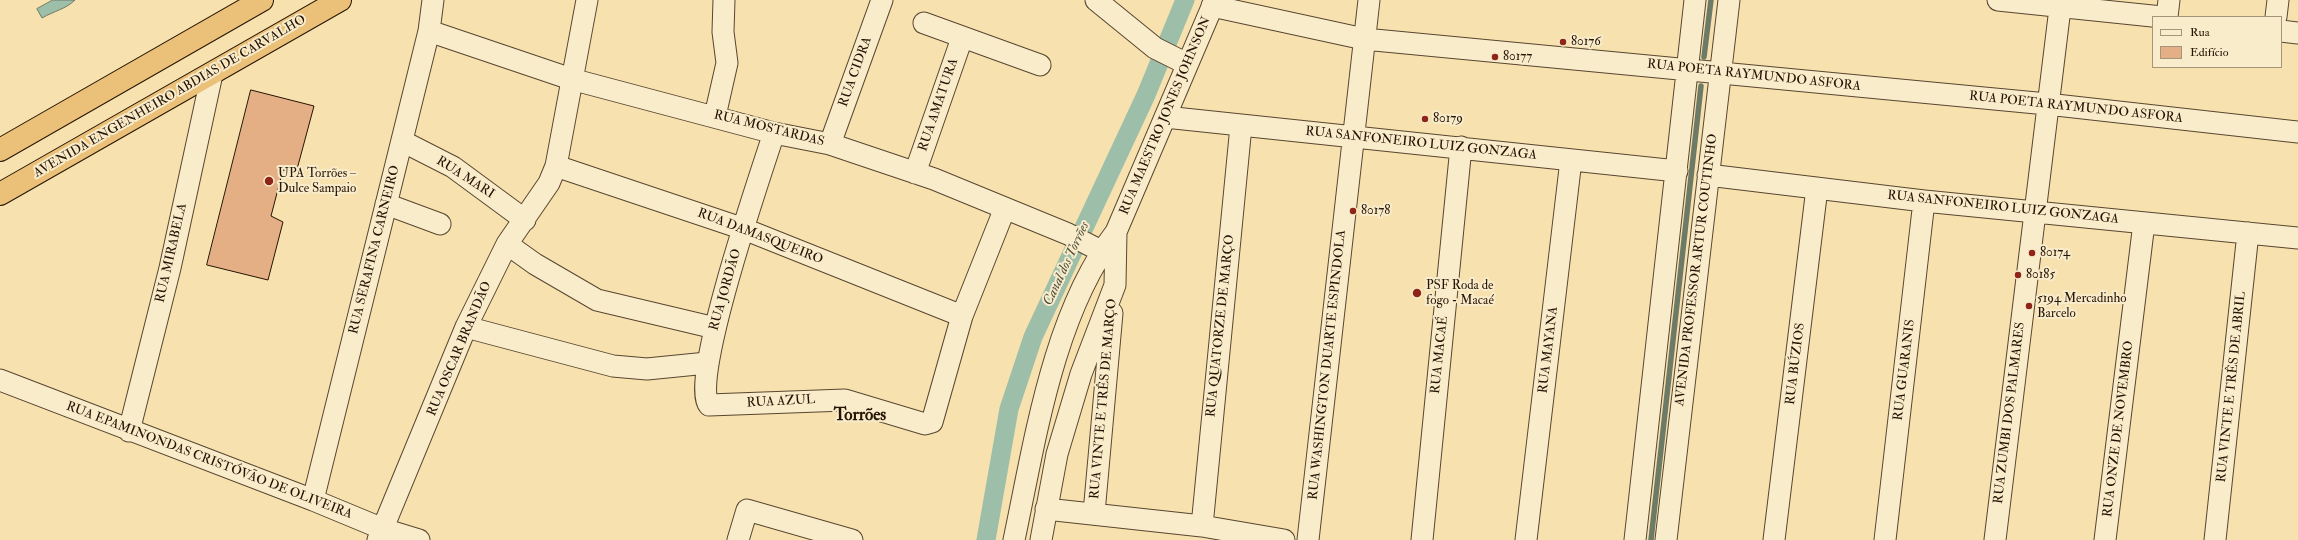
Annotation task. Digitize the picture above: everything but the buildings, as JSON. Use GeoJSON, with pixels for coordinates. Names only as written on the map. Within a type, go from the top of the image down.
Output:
{"type":"FeatureCollection","features":[{"type":"Feature","properties":{"kind":"highway"},"geometry":{"type":"LineString","coordinates":[[0,150],[262,0]]}},
{"type":"Feature","properties":{"kind":"highway","name":"AVENIDA ENGENHEIRO ABDIAS DE CARVALHO"},"geometry":{"type":"LineString","coordinates":[[0,194],[340,0]]}},
{"type":"Feature","properties":{"kind":"street","name":"RUA SERAFINA CARNEIRO"},"geometry":{"type":"LineString","coordinates":[[313,500],[429,31],[433,0]]}},
{"type":"Feature","properties":{"kind":"street","name":"RUA OSCAR BRANDÃO"},"geometry":{"type":"LineString","coordinates":[[381,534],[466,327],[507,244],[525,220],[549,183],[556,166],[571,79],[587,0]]}},
{"type":"Feature","properties":{"kind":"street"},"geometry":{"type":"LineString","coordinates":[[715,116],[727,63],[723,32],[724,0]]}},
{"type":"Feature","properties":{"kind":"street","name":"RUA CIDRA"},"geometry":{"type":"LineString","coordinates":[[830,144],[882,0]]}},
{"type":"Feature","properties":{"kind":"street"},"geometry":{"type":"LineString","coordinates":[[1096,0],[1155,48],[1187,64]]}},
{"type":"Feature","properties":{"kind":"street","name":"RUA WASHINGTON DUARTE ESPINDOLA"},"geometry":{"type":"LineString","coordinates":[[1308,540],[1369,0]]}},
{"type":"Feature","properties":{"kind":"street"},"geometry":{"type":"LineString","coordinates":[[1635,540],[1689,70],[1695,0]]}},
{"type":"Feature","properties":{"kind":"street","name":"AVENIDA PROFESSOR ARTUR COUTINHO"},"geometry":{"type":"LineString","coordinates":[[1666,540],[1729,0]]}},
{"type":"Feature","properties":{"kind":"street"},"geometry":{"type":"LineString","coordinates":[[1998,0],[2060,4],[2154,16]]}},
{"type":"Feature","properties":{"kind":"street"},"geometry":{"type":"LineString","coordinates":[[2167,16],[2169,0]]}},
{"type":"Feature","properties":{"kind":"street"},"geometry":{"type":"LineString","coordinates":[[2276,16],[2278,0]]}},
{"type":"Feature","properties":{"kind":"street","name":"RUA POETA RAYMUNDO ASFORA"},"geometry":{"type":"LineString","coordinates":[[1214,3],[1364,39],[2047,104],[2298,132]]}},
{"type":"Feature","properties":{"kind":"street","name":"RUA MAESTRO JONES JOHNSON"},"geometry":{"type":"LineString","coordinates":[[1041,540],[1057,454],[1082,374],[1115,285],[1116,232],[1214,3]]}},
{"type":"Feature","properties":{"kind":"street","name":"RUA ZUMBI DOS PALMARES"},"geometry":{"type":"LineString","coordinates":[[1995,540],[2060,4]]}},
{"type":"Feature","properties":{"kind":"street"},"geometry":{"type":"LineString","coordinates":[[924,22],[962,38],[1040,65]]}},
{"type":"Feature","properties":{"kind":"street","name":"RUA MOSTARDAS"},"geometry":{"type":"LineString","coordinates":[[429,31],[571,79],[715,116],[774,133],[830,144],[915,173],[1005,208],[1068,234],[1094,247]]}},
{"type":"Feature","properties":{"kind":"street"},"geometry":{"type":"LineString","coordinates":[[2282,31],[2298,33]]}},
{"type":"Feature","properties":{"kind":"street","name":"RUA AMATURA"},"geometry":{"type":"LineString","coordinates":[[915,173],[962,38]]}},
{"type":"Feature","properties":{"kind":"street","name":"RUA MIRABELA"},"geometry":{"type":"LineString","coordinates":[[128,430],[170,268],[212,74]]}},
{"type":"Feature","properties":{"kind":"street","name":"RUA SANFONEIRO LUIZ GONZAGA"},"geometry":{"type":"LineString","coordinates":[[1165,117],[1241,126],[1461,147],[1677,171]]}},
{"type":"Feature","properties":{"kind":"street","name":"RUA QUATORZE DE MARÇO"},"geometry":{"type":"LineString","coordinates":[[1202,526],[1241,126]]}},
{"type":"Feature","properties":{"kind":"street","name":"RUA JORDÃO"},"geometry":{"type":"LineString","coordinates":[[730,404],[709,405],[706,401],[707,363],[715,328],[774,133]]}},
{"type":"Feature","properties":{"kind":"street","name":"RUA MARI"},"geometry":{"type":"LineString","coordinates":[[402,141],[453,167],[525,220]]}},
{"type":"Feature","properties":{"kind":"street","name":"RUA MACAÉ"},"geometry":{"type":"LineString","coordinates":[[1422,540],[1461,147]]}},
{"type":"Feature","properties":{"kind":"street","name":"RUA MAYANA"},"geometry":{"type":"LineString","coordinates":[[1526,540],[1571,160]]}},
{"type":"Feature","properties":{"kind":"street","name":"RUA DAMASQUEIRO"},"geometry":{"type":"LineString","coordinates":[[556,166],[744,229],[962,316]]}},
{"type":"Feature","properties":{"kind":"street","name":"RUA SANFONEIRO LUIZ GONZAGA"},"geometry":{"type":"LineString","coordinates":[[1708,175],[1924,201],[2298,238]]}},
{"type":"Feature","properties":{"kind":"street","name":"RUA BÚZIOS"},"geometry":{"type":"LineString","coordinates":[[1774,540],[1817,188]]}},
{"type":"Feature","properties":{"kind":"street","name":"RUA GUARANIS"},"geometry":{"type":"LineString","coordinates":[[1886,540],[1924,201]]}},
{"type":"Feature","properties":{"kind":"street"},"geometry":{"type":"LineString","coordinates":[[386,204],[440,224]]}},
{"type":"Feature","properties":{"kind":"street"},"geometry":{"type":"LineString","coordinates":[[962,316],[1005,208]]}},
{"type":"Feature","properties":{"kind":"street","name":"RUA ONZE DE NOVEMBRO"},"geometry":{"type":"LineString","coordinates":[[2105,540],[2144,223]]}},
{"type":"Feature","properties":{"kind":"street","name":"RUA MAESTRO JONES JOHNSON"},"geometry":{"type":"LineString","coordinates":[[1014,540],[1039,424],[1053,371],[1076,300],[1094,247],[1116,232]]}},
{"type":"Feature","properties":{"kind":"street","name":"RUA VINTE E TRÊS DE ABRIL"},"geometry":{"type":"LineString","coordinates":[[2215,540],[2248,233]]}},
{"type":"Feature","properties":{"kind":"street"},"geometry":{"type":"LineString","coordinates":[[507,244],[535,264],[597,300],[715,328]]}},
{"type":"Feature","properties":{"kind":"street","name":"RUA VINTE E TRÊS DE MARÇO"},"geometry":{"type":"LineString","coordinates":[[1094,513],[1115,285]]}},
{"type":"Feature","properties":{"kind":"street","name":"RUA AZUL"},"geometry":{"type":"LineString","coordinates":[[730,404],[845,400],[929,421],[962,316]]}},
{"type":"Feature","properties":{"kind":"street"},"geometry":{"type":"LineString","coordinates":[[466,327],[613,366],[647,369],[707,363]]}},
{"type":"Feature","properties":{"kind":"street","name":"RUA EPAMINONDAS CRISTÓVÃO DE OLIVEIRA"},"geometry":{"type":"LineString","coordinates":[[0,380],[313,500],[381,534],[419,540]]}},
{"type":"Feature","properties":{"kind":"street"},"geometry":{"type":"LineString","coordinates":[[1046,509],[1094,513],[1202,526],[1284,540]]}},
{"type":"Feature","properties":{"kind":"street"},"geometry":{"type":"LineString","coordinates":[[738,540],[747,510],[852,540]]}},
{"type":"Feature","properties":{"kind":"shaded area"},"geometry":{"type":"Polygon","coordinates":[[[53,0],[75,0],[64,8],[42,18],[37,9],[53,0]]]}},
{"type":"Feature","properties":{"kind":"waterway","name":"Canal dos Torrões"},"geometry":{"type":"LineString","coordinates":[[986,540],[1009,409],[1033,337],[1146,95],[1185,0]]}},
{"type":"Feature","properties":{"kind":"waterway"},"geometry":{"type":"LineString","coordinates":[[1704,57],[1711,0]]}},
{"type":"Feature","properties":{"kind":"waterway"},"geometry":{"type":"LineString","coordinates":[[1651,540],[1701,86]]}},
{"type":"Feature","properties":{"kind":"place","name":"80176"},"geometry":{"type":"Point","coordinates":[1563,42]}},
{"type":"Feature","properties":{"kind":"place","name":"80177"},"geometry":{"type":"Point","coordinates":[1495,57]}},
{"type":"Feature","properties":{"kind":"place","name":"80179"},"geometry":{"type":"Point","coordinates":[1425,119]}},
{"type":"Feature","properties":{"kind":"place","name":"UPA Torrões – Dulce Sampaio"},"geometry":{"type":"Point","coordinates":[269,181]}},
{"type":"Feature","properties":{"kind":"place","name":"80178"},"geometry":{"type":"Point","coordinates":[1353,211]}},
{"type":"Feature","properties":{"kind":"place","name":"80174"},"geometry":{"type":"Point","coordinates":[2032,253]}},
{"type":"Feature","properties":{"kind":"place","name":"80185"},"geometry":{"type":"Point","coordinates":[2018,275]}},
{"type":"Feature","properties":{"kind":"place","name":"PSF Roda de fogo - Macaé"},"geometry":{"type":"Point","coordinates":[1417,293]}},
{"type":"Feature","properties":{"kind":"place","name":"5194 Mercadinho Barcelo"},"geometry":{"type":"Point","coordinates":[2029,306]}},
{"type":"Feature","properties":{"kind":"district","name":"Torrões"},"geometry":{"type":"Point","coordinates":[860,416]}}]}
